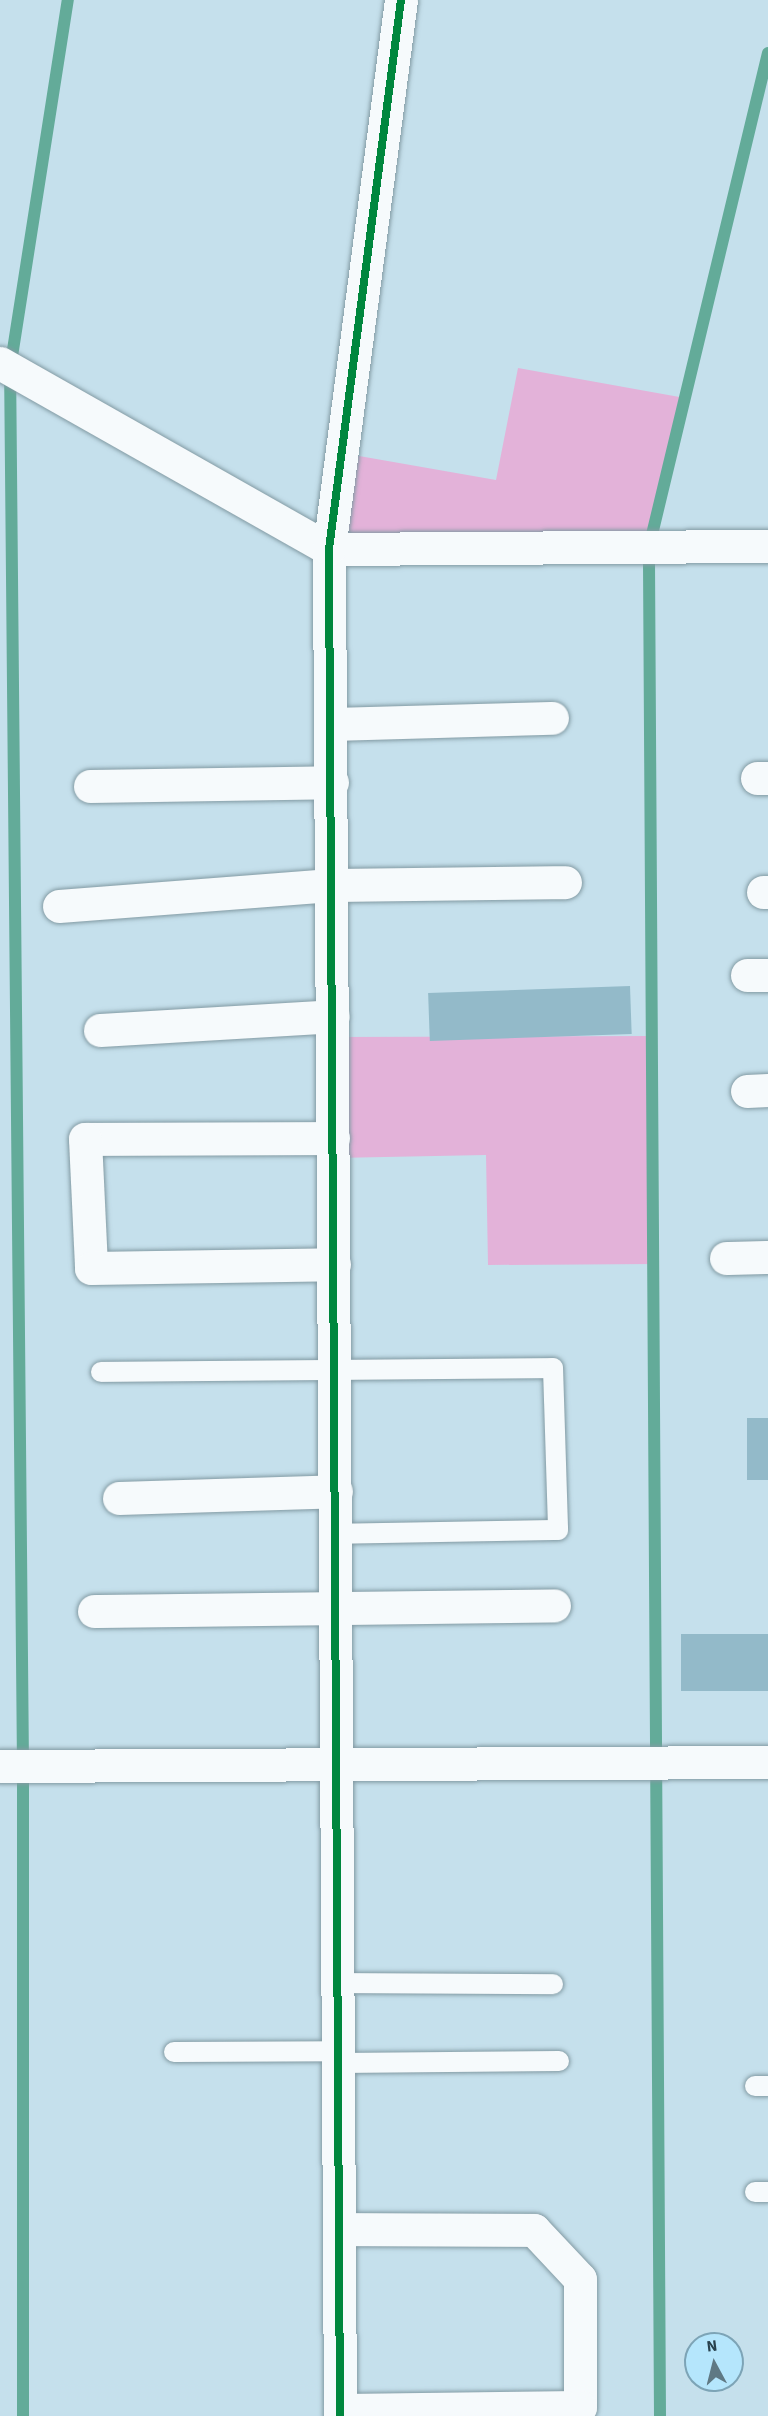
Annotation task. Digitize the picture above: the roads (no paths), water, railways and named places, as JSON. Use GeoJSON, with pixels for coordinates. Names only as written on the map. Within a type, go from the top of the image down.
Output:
{"type":"FeatureCollection","features":[{"type":"Feature","properties":{"kind":"street"},"geometry":{"type":"LineString","coordinates":[[340,2229],[534,2230],[580,2278],[579,2407],[340,2413],[333,1138],[334,885],[329,549],[401,0]]}},
{"type":"Feature","properties":{"kind":"street"},"geometry":{"type":"LineString","coordinates":[[0,363],[329,549],[768,546]]}},
{"type":"Feature","properties":{"kind":"street"},"geometry":{"type":"LineString","coordinates":[[331,724],[552,718]]}},
{"type":"Feature","properties":{"kind":"street"},"geometry":{"type":"LineString","coordinates":[[90,786],[332,782]]}},
{"type":"Feature","properties":{"kind":"street"},"geometry":{"type":"LineString","coordinates":[[59,906],[334,885],[565,882]]}},
{"type":"Feature","properties":{"kind":"street"},"geometry":{"type":"LineString","coordinates":[[100,1030],[333,1016]]}},
{"type":"Feature","properties":{"kind":"street"},"geometry":{"type":"LineString","coordinates":[[333,1138],[86,1139],[91,1268],[334,1264]]}},
{"type":"Feature","properties":{"kind":"street"},"geometry":{"type":"LineString","coordinates":[[726,1258],[768,1257]]}},
{"type":"Feature","properties":{"kind":"street"},"geometry":{"type":"LineString","coordinates":[[119,1498],[336,1491]]}},
{"type":"Feature","properties":{"kind":"street"},"geometry":{"type":"LineString","coordinates":[[94,1611],[336,1606],[554,1605]]}},
{"type":"Feature","properties":{"kind":"street"},"geometry":{"type":"LineString","coordinates":[[0,1766],[337,1762],[768,1762]]}},
{"type":"Feature","properties":{"kind":"lane"},"geometry":{"type":"LineString","coordinates":[[101,1372],[553,1368],[558,1530],[336,1534]]}},
{"type":"Feature","properties":{"kind":"lane"},"geometry":{"type":"LineString","coordinates":[[338,1983],[553,1984]]}},
{"type":"Feature","properties":{"kind":"lane"},"geometry":{"type":"LineString","coordinates":[[174,2052],[559,2061]]}},
{"type":"Feature","properties":{"kind":"waterway"},"geometry":{"type":"LineString","coordinates":[[23,2416],[23,1766],[10,369],[68,0]]}},
{"type":"Feature","properties":{"kind":"waterway"},"geometry":{"type":"LineString","coordinates":[[660,2416],[649,547],[768,53]]}}]}
